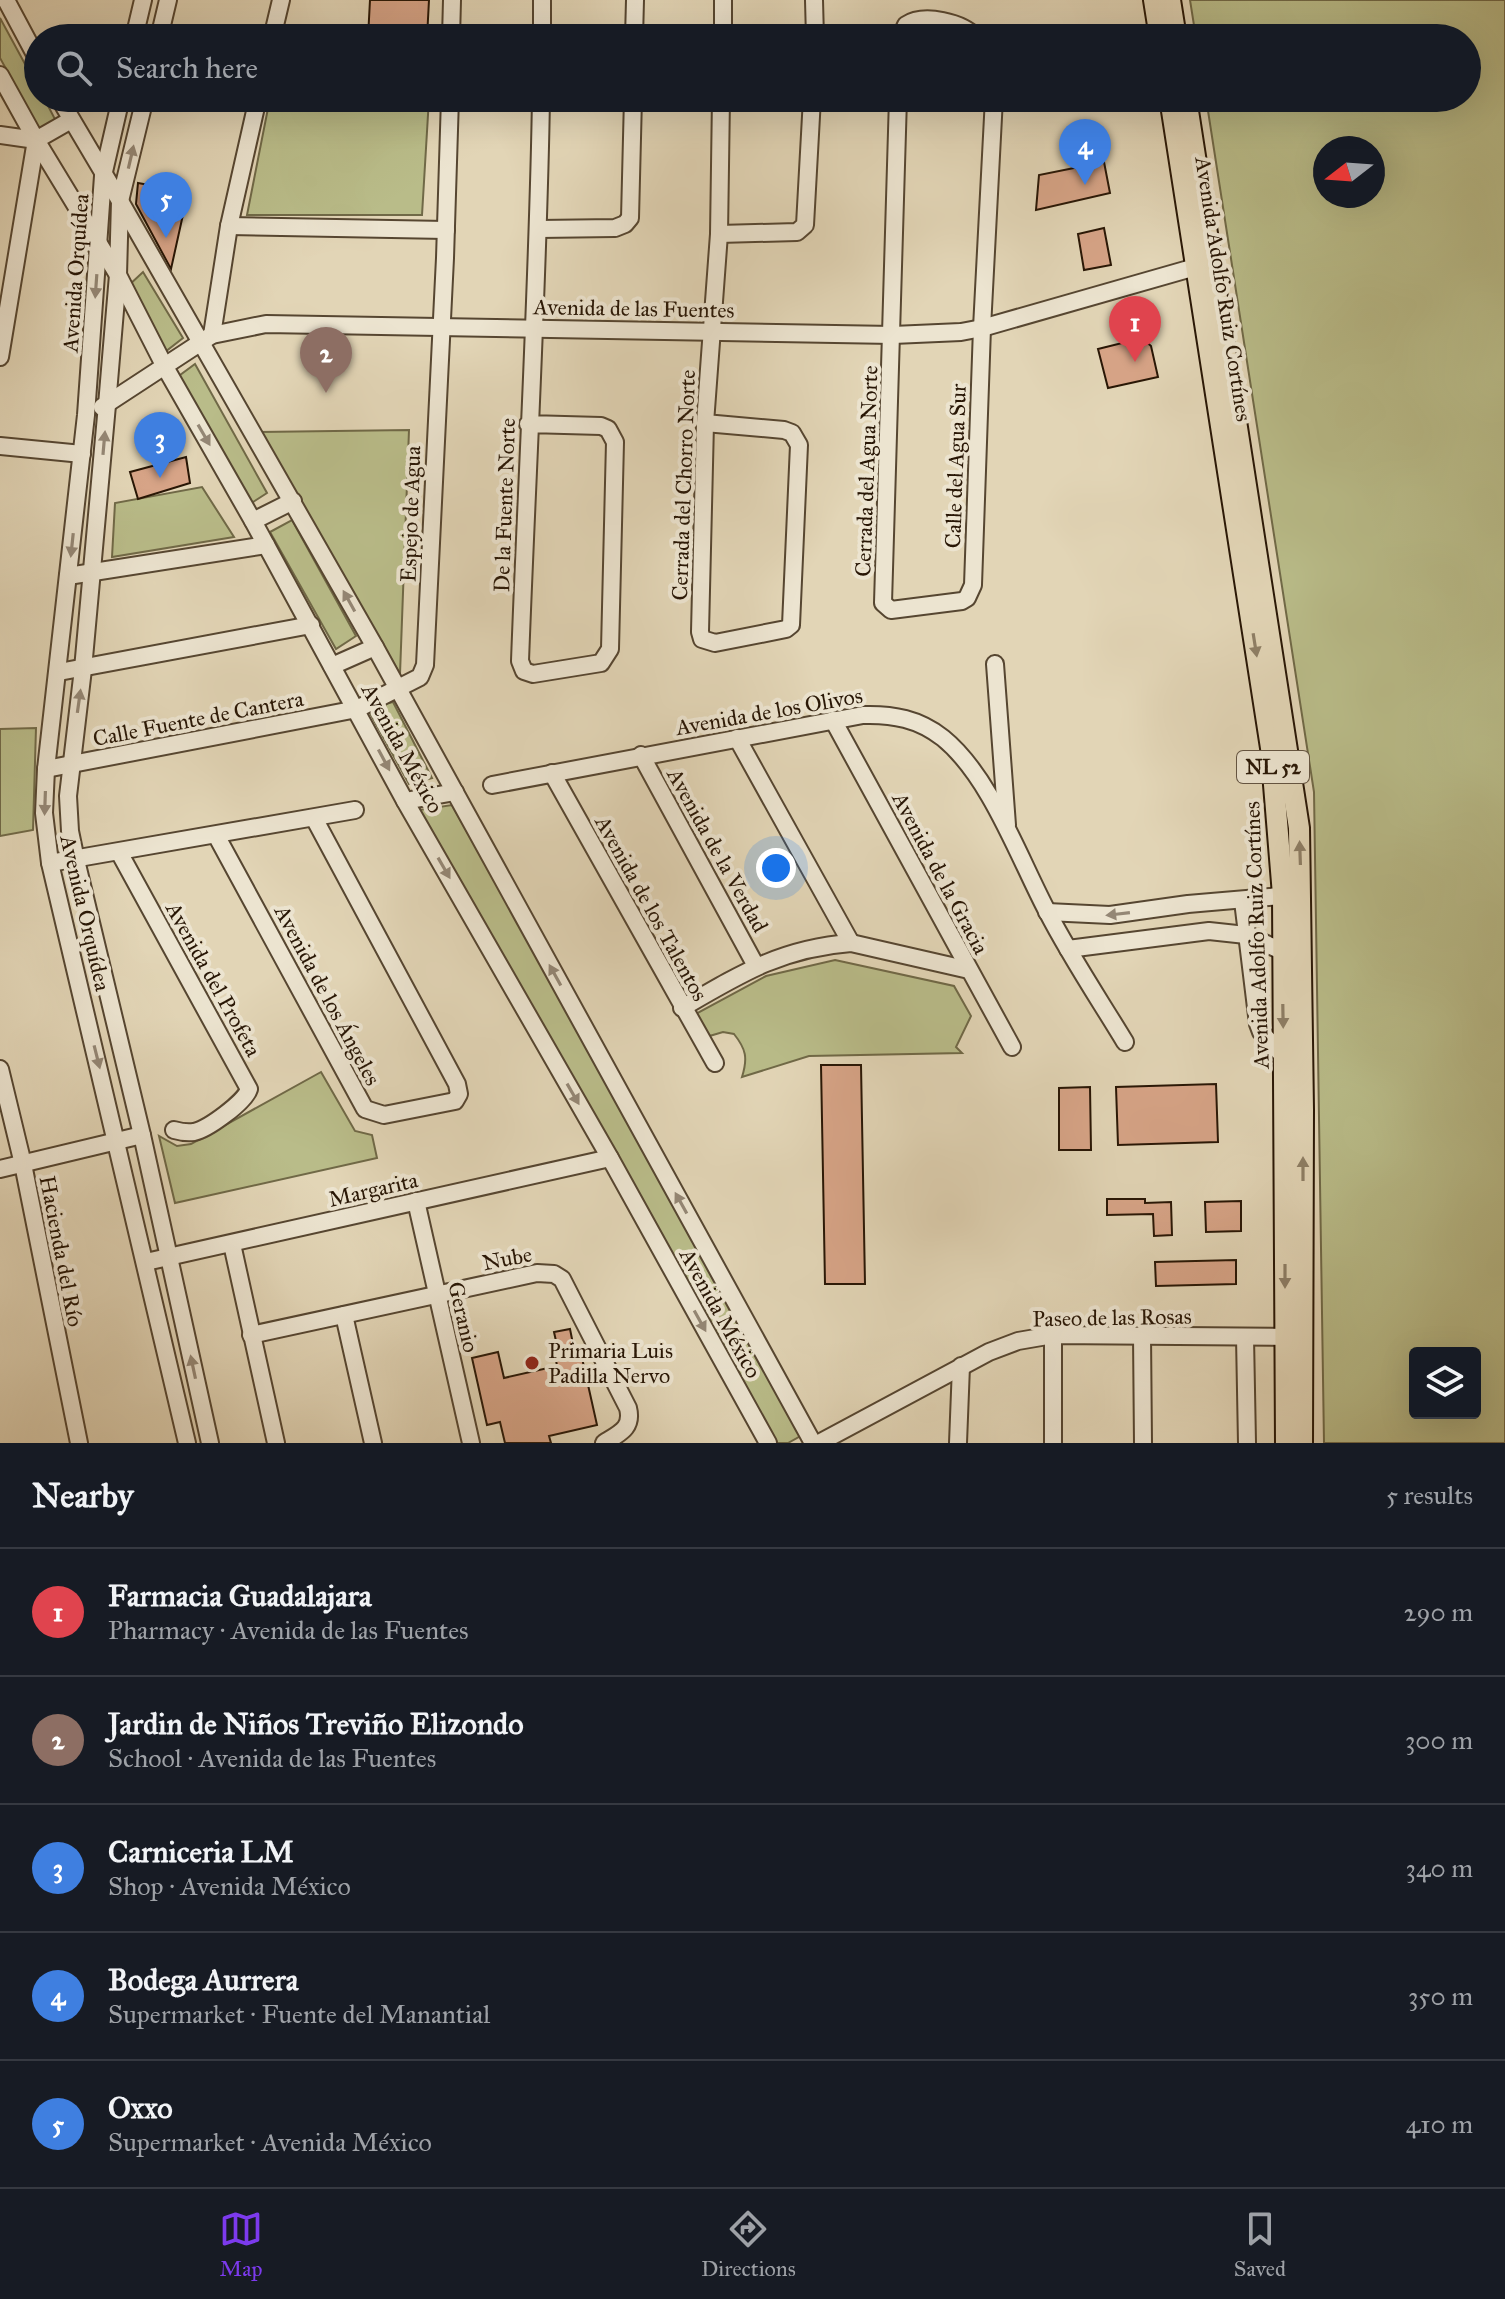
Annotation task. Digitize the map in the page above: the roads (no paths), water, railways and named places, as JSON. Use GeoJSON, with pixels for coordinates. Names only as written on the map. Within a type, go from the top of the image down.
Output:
{"type":"FeatureCollection","features":[{"type":"Feature","properties":{"kind":"main road"},"geometry":{"type":"LineString","coordinates":[[1154,0],[1158,24]]}},
{"type":"Feature","properties":{"kind":"main road"},"geometry":{"type":"LineString","coordinates":[[1170,0],[1174,24]]}},
{"type":"Feature","properties":{"kind":"main road","name":"Avenida Adolfo Ruiz Cortínes"},"geometry":{"type":"LineString","coordinates":[[1173,112],[1204,264],[1271,748],[1283,895],[1293,943],[1284,1057],[1294,1336],[1286,1443]]}},
{"type":"Feature","properties":{"kind":"main road"},"geometry":{"type":"LineString","coordinates":[[1188,112],[1204,264],[1299,828],[1293,943],[1302,1022],[1294,1336],[1302,1443]]}},
{"type":"Feature","properties":{"kind":"street"},"geometry":{"type":"LineString","coordinates":[[6,0],[24,34]]}},
{"type":"Feature","properties":{"kind":"street"},"geometry":{"type":"LineString","coordinates":[[137,24],[143,0]]}},
{"type":"Feature","properties":{"kind":"street"},"geometry":{"type":"LineString","coordinates":[[162,24],[168,0]]}},
{"type":"Feature","properties":{"kind":"street"},"geometry":{"type":"LineString","coordinates":[[275,24],[281,0]]}},
{"type":"Feature","properties":{"kind":"street"},"geometry":{"type":"LineString","coordinates":[[451,24],[452,0]]}},
{"type":"Feature","properties":{"kind":"street"},"geometry":{"type":"LineString","coordinates":[[542,0],[542,24]]}},
{"type":"Feature","properties":{"kind":"street"},"geometry":{"type":"LineString","coordinates":[[634,24],[635,0]]}},
{"type":"Feature","properties":{"kind":"street"},"geometry":{"type":"LineString","coordinates":[[723,0],[723,24]]}},
{"type":"Feature","properties":{"kind":"street"},"geometry":{"type":"LineString","coordinates":[[814,0],[815,24]]}},
{"type":"Feature","properties":{"kind":"street"},"geometry":{"type":"LineString","coordinates":[[914,24],[922,19],[945,24]]}},
{"type":"Feature","properties":{"kind":"street","name":"Avenida México"},"geometry":{"type":"LineString","coordinates":[[0,75],[118,275],[165,367],[311,625],[405,801],[610,1158],[768,1443]]}},
{"type":"Feature","properties":{"kind":"street","name":"Avenida México"},"geometry":{"type":"LineString","coordinates":[[67,112],[103,176],[207,340],[813,1443]]}},
{"type":"Feature","properties":{"kind":"street","name":"Avenida Orquídea"},"geometry":{"type":"LineString","coordinates":[[118,112],[103,176],[86,415],[46,769],[44,813],[50,863],[187,1443]]}},
{"type":"Feature","properties":{"kind":"street","name":"Avenida Orquídea"},"geometry":{"type":"LineString","coordinates":[[142,112],[120,201],[118,275],[107,405],[68,796],[76,860],[142,1135],[210,1443]]}},
{"type":"Feature","properties":{"kind":"street"},"geometry":{"type":"LineString","coordinates":[[207,340],[255,112]]}},
{"type":"Feature","properties":{"kind":"street","name":"Espejo de Agua"},"geometry":{"type":"LineString","coordinates":[[357,709],[420,677],[425,665],[450,112]]}},
{"type":"Feature","properties":{"kind":"street","name":"De la Fuente Norte"},"geometry":{"type":"LineString","coordinates":[[528,424],[601,426],[613,434],[615,442],[610,649],[601,663],[533,674],[524,671],[520,661],[528,424],[539,229],[541,112]]}},
{"type":"Feature","properties":{"kind":"street"},"geometry":{"type":"LineString","coordinates":[[539,229],[615,228],[630,218],[633,112]]}},
{"type":"Feature","properties":{"kind":"street","name":"Cerrada del Chorro Norte"},"geometry":{"type":"LineString","coordinates":[[705,423],[784,430],[797,439],[799,460],[789,627],[715,643],[702,639],[700,632],[705,423],[719,234],[721,112]]}},
{"type":"Feature","properties":{"kind":"street"},"geometry":{"type":"LineString","coordinates":[[719,234],[797,232],[802,229],[808,219],[812,112]]}},
{"type":"Feature","properties":{"kind":"street","name":"Cerrada del Agua Norte"},"geometry":{"type":"LineString","coordinates":[[886,608],[883,603],[898,112]]}},
{"type":"Feature","properties":{"kind":"street","name":"Calle del Agua Sur"},"geometry":{"type":"LineString","coordinates":[[886,608],[891,610],[962,601],[967,598],[973,585],[993,112]]}},
{"type":"Feature","properties":{"kind":"street"},"geometry":{"type":"LineString","coordinates":[[0,135],[36,140],[71,120]]}},
{"type":"Feature","properties":{"kind":"street"},"geometry":{"type":"LineString","coordinates":[[0,357],[36,140]]}},
{"type":"Feature","properties":{"kind":"street"},"geometry":{"type":"LineString","coordinates":[[229,226],[446,230]]}},
{"type":"Feature","properties":{"kind":"street","name":"Avenida de las Fuentes"},"geometry":{"type":"LineString","coordinates":[[86,415],[107,405],[207,340],[266,324],[893,335],[961,332],[1204,264]]}},
{"type":"Feature","properties":{"kind":"street"},"geometry":{"type":"LineString","coordinates":[[0,446],[82,454]]}},
{"type":"Feature","properties":{"kind":"street"},"geometry":{"type":"LineString","coordinates":[[253,521],[293,501]]}},
{"type":"Feature","properties":{"kind":"street"},"geometry":{"type":"LineString","coordinates":[[68,576],[266,545]]}},
{"type":"Feature","properties":{"kind":"street"},"geometry":{"type":"LineString","coordinates":[[59,672],[311,625]]}},
{"type":"Feature","properties":{"kind":"street"},"geometry":{"type":"LineString","coordinates":[[332,666],[375,647]]}},
{"type":"Feature","properties":{"kind":"street"},"geometry":{"type":"LineString","coordinates":[[995,664],[1008,831]]}},
{"type":"Feature","properties":{"kind":"street","name":"Calle Fuente de Cantera"},"geometry":{"type":"LineString","coordinates":[[46,769],[357,709]]}},
{"type":"Feature","properties":{"kind":"street","name":"Avenida de los Olivos"},"geometry":{"type":"LineString","coordinates":[[492,785],[833,720],[888,715],[920,723],[945,739],[991,800],[1047,912],[1125,1042]]}},
{"type":"Feature","properties":{"kind":"street","name":"Avenida de la Gracia"},"geometry":{"type":"LineString","coordinates":[[833,720],[1012,1047]]}},
{"type":"Feature","properties":{"kind":"street"},"geometry":{"type":"LineString","coordinates":[[737,738],[851,943]]}},
{"type":"Feature","properties":{"kind":"street","name":"Avenida de la Verdad"},"geometry":{"type":"LineString","coordinates":[[641,755],[756,966]]}},
{"type":"Feature","properties":{"kind":"street","name":"Avenida de los Talentos"},"geometry":{"type":"LineString","coordinates":[[552,773],[715,1063]]}},
{"type":"Feature","properties":{"kind":"street"},"geometry":{"type":"LineString","coordinates":[[405,801],[455,792]]}},
{"type":"Feature","properties":{"kind":"street"},"geometry":{"type":"LineString","coordinates":[[50,863],[355,810]]}},
{"type":"Feature","properties":{"kind":"street","name":"Avenida de los Ángeles"},"geometry":{"type":"LineString","coordinates":[[216,835],[365,1109],[384,1115],[455,1101],[459,1094],[457,1084],[314,818]]}},
{"type":"Feature","properties":{"kind":"street","name":"Avenida del Profeta"},"geometry":{"type":"LineString","coordinates":[[119,852],[249,1089],[243,1100],[204,1128],[186,1133],[174,1130]]}},
{"type":"Feature","properties":{"kind":"street"},"geometry":{"type":"LineString","coordinates":[[1047,912],[1110,915],[1283,895]]}},
{"type":"Feature","properties":{"kind":"street"},"geometry":{"type":"LineString","coordinates":[[1243,901],[1258,1024],[1261,1032],[1284,1057]]}},
{"type":"Feature","properties":{"kind":"street"},"geometry":{"type":"LineString","coordinates":[[1068,949],[1189,932],[1246,935],[1293,943]]}},
{"type":"Feature","properties":{"kind":"street"},"geometry":{"type":"LineString","coordinates":[[682,1008],[756,966],[802,951],[851,943],[969,970]]}},
{"type":"Feature","properties":{"kind":"street","name":"Hacienda del Río"},"geometry":{"type":"LineString","coordinates":[[0,1069],[23,1164],[79,1443]]}},
{"type":"Feature","properties":{"kind":"street"},"geometry":{"type":"LineString","coordinates":[[0,1169],[142,1135]]}},
{"type":"Feature","properties":{"kind":"street","name":"Margarita"},"geometry":{"type":"LineString","coordinates":[[146,1262],[610,1158]]}},
{"type":"Feature","properties":{"kind":"street","name":"Geranio"},"geometry":{"type":"LineString","coordinates":[[416,1201],[471,1443]]}},
{"type":"Feature","properties":{"kind":"street"},"geometry":{"type":"LineString","coordinates":[[232,1244],[276,1443]]}},
{"type":"Feature","properties":{"kind":"street","name":"Nube"},"geometry":{"type":"LineString","coordinates":[[251,1335],[537,1273],[554,1274],[562,1279],[628,1408],[631,1419],[626,1429],[604,1443]]}},
{"type":"Feature","properties":{"kind":"street"},"geometry":{"type":"LineString","coordinates":[[344,1315],[373,1443]]}},
{"type":"Feature","properties":{"kind":"street"},"geometry":{"type":"LineString","coordinates":[[1053,1335],[1053,1443]]}},
{"type":"Feature","properties":{"kind":"street","name":"Paseo de las Rosas"},"geometry":{"type":"LineString","coordinates":[[819,1443],[961,1366],[1018,1341],[1053,1335],[1294,1336]]}},
{"type":"Feature","properties":{"kind":"street"},"geometry":{"type":"LineString","coordinates":[[1142,1335],[1143,1443]]}},
{"type":"Feature","properties":{"kind":"street"},"geometry":{"type":"LineString","coordinates":[[1245,1337],[1247,1443]]}},
{"type":"Feature","properties":{"kind":"street"},"geometry":{"type":"LineString","coordinates":[[958,1443],[961,1366]]}},
{"type":"Feature","properties":{"kind":"place","name":"Bodega Aurrera"},"geometry":{"type":"Point","coordinates":[1085,185]}},
{"type":"Feature","properties":{"kind":"place","name":"Oxxo"},"geometry":{"type":"Point","coordinates":[166,238]}},
{"type":"Feature","properties":{"kind":"place","name":"Farmacia Guadalajara"},"geometry":{"type":"Point","coordinates":[1135,362]}},
{"type":"Feature","properties":{"kind":"place","name":"Jardin de Niños Treviño Elizondo"},"geometry":{"type":"Point","coordinates":[326,393]}},
{"type":"Feature","properties":{"kind":"place","name":"Carniceria LM"},"geometry":{"type":"Point","coordinates":[160,478]}},
{"type":"Feature","properties":{"kind":"place","name":"Primaria Luis Padilla Nervo"},"geometry":{"type":"Point","coordinates":[532,1363]}}]}
